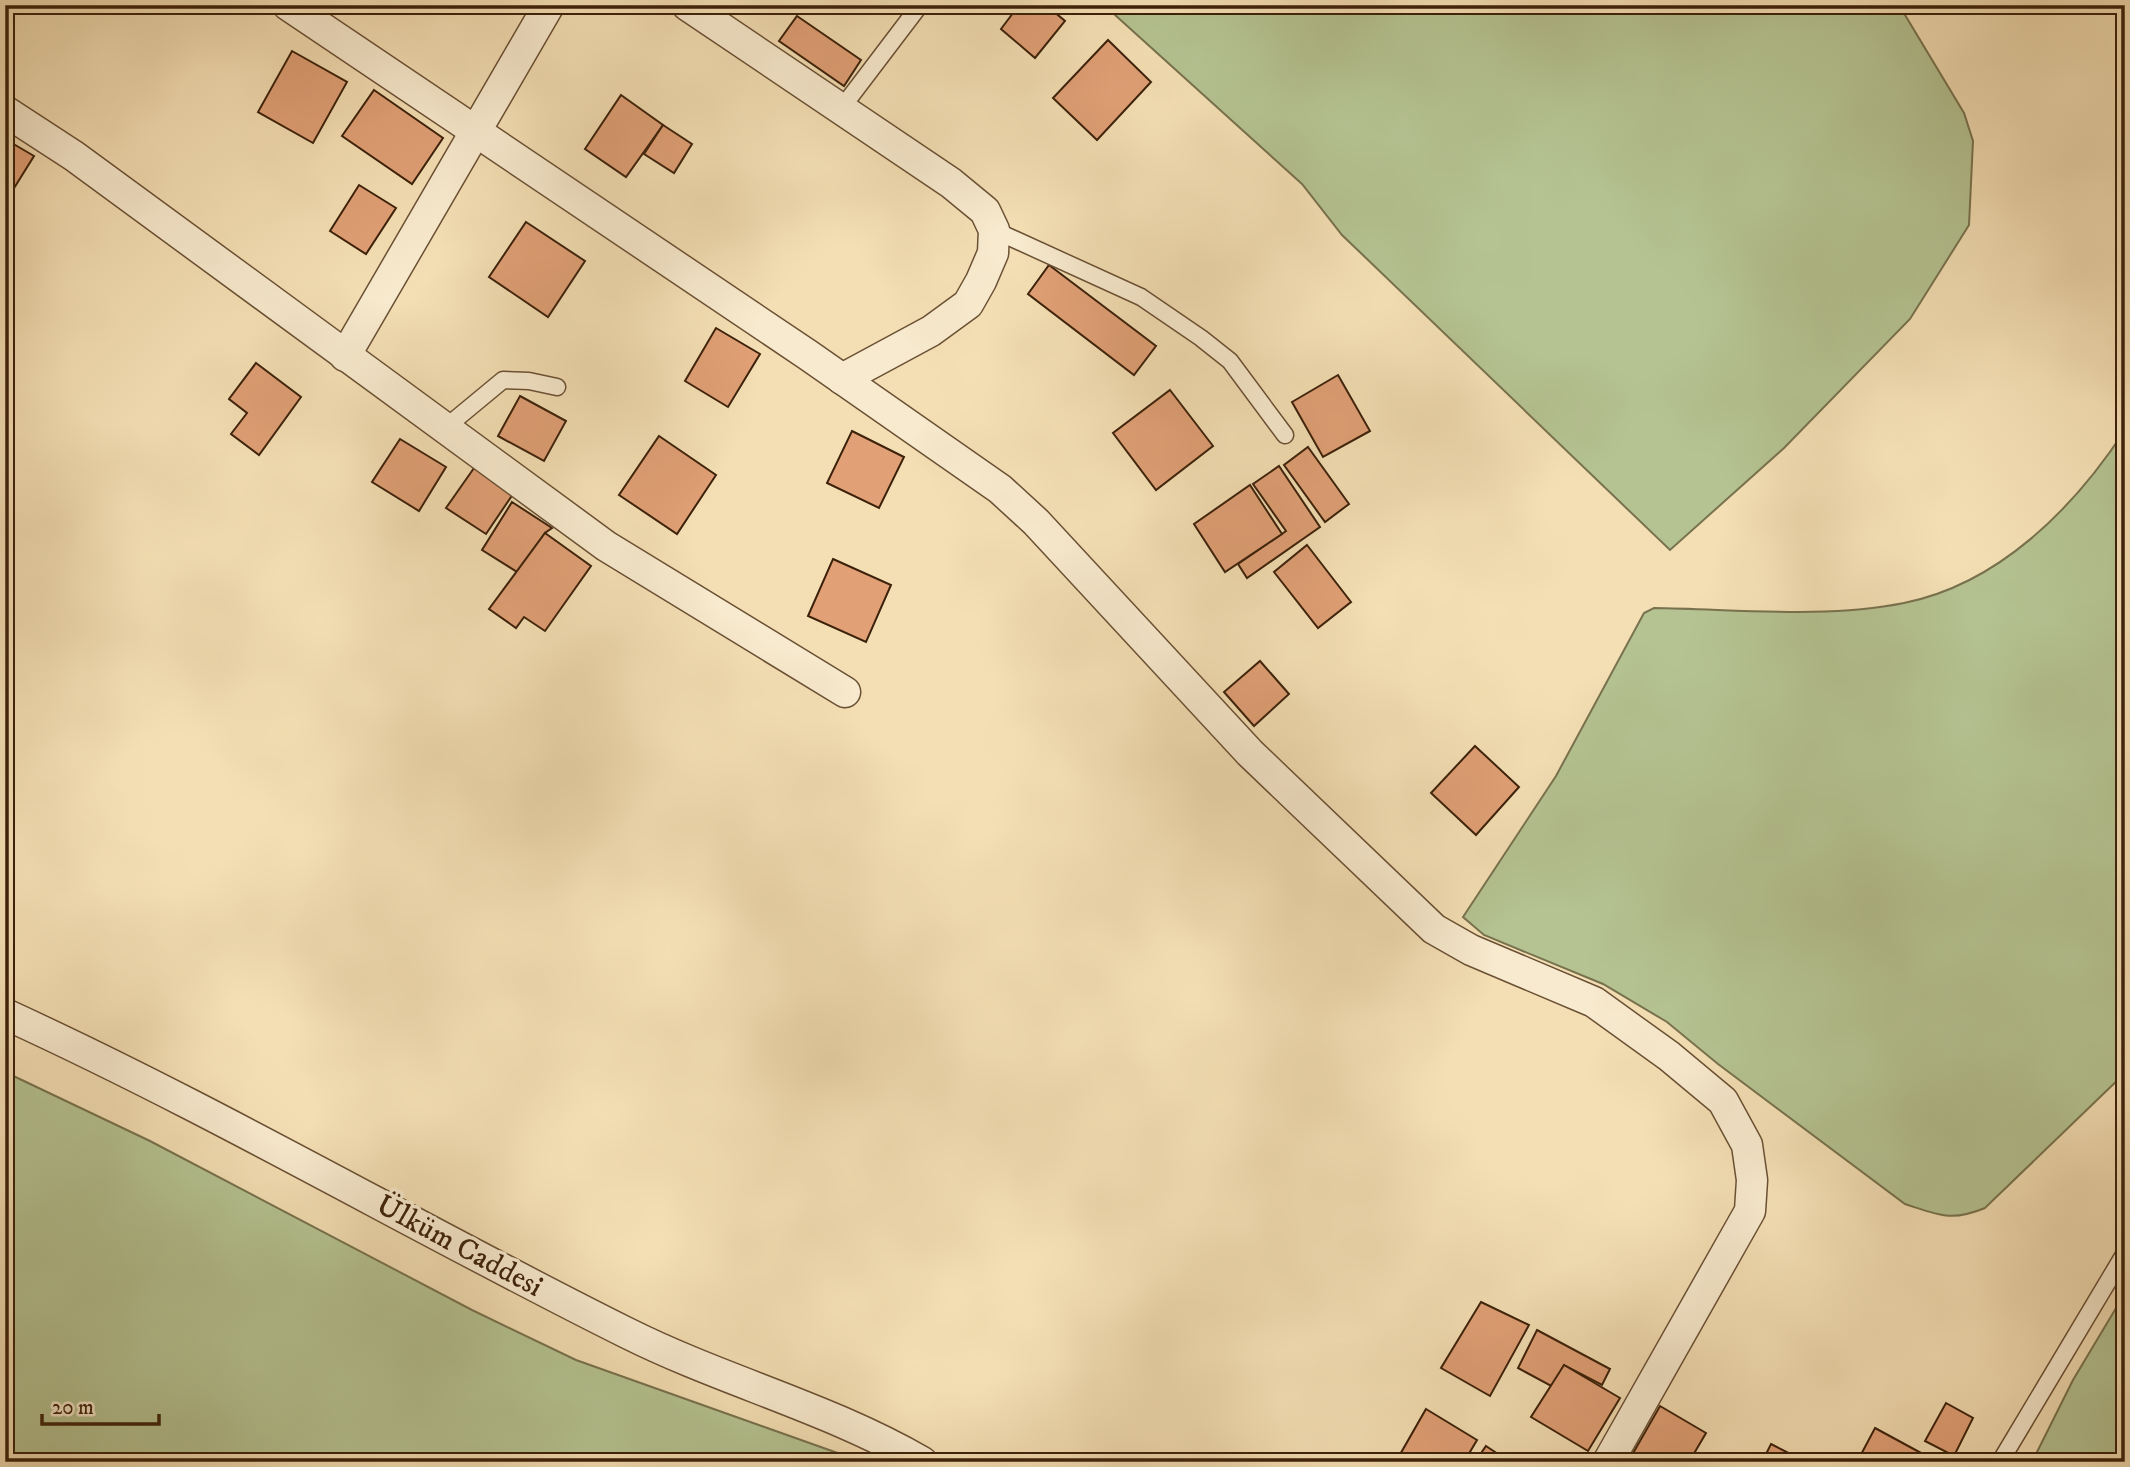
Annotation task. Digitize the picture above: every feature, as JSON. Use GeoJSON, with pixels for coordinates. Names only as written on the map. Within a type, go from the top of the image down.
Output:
{"type":"FeatureCollection","features":[{"type":"Feature","properties":{"kind":"street"},"geometry":{"type":"LineString","coordinates":[[288,5],[842,379],[1000,489],[1036,522],[1250,753],[1434,929],[1471,950],[1594,1002],[1669,1056],[1723,1101],[1746,1145],[1752,1180],[1750,1211],[1608,1462]]}},
{"type":"Feature","properties":{"kind":"street"},"geometry":{"type":"LineString","coordinates":[[345,356],[549,5]]}},
{"type":"Feature","properties":{"kind":"street"},"geometry":{"type":"LineString","coordinates":[[687,5],[951,183],[985,211],[994,230],[993,253],[968,304],[931,331],[842,379]]}},
{"type":"Feature","properties":{"kind":"street"},"geometry":{"type":"LineString","coordinates":[[5,111],[74,156],[606,546],[845,692]]}},
{"type":"Feature","properties":{"kind":"street","name":"Ülküm Caddesi"},"geometry":{"type":"LineString","coordinates":[[5,1014],[248,1132],[654,1346],[773,1393],[922,1462]]}},
{"type":"Feature","properties":{"kind":"lane"},"geometry":{"type":"LineString","coordinates":[[841,109],[920,5]]}},
{"type":"Feature","properties":{"kind":"lane"},"geometry":{"type":"LineString","coordinates":[[994,230],[1141,297],[1201,338],[1230,361],[1285,435]]}},
{"type":"Feature","properties":{"kind":"lane"},"geometry":{"type":"LineString","coordinates":[[445,428],[503,380],[529,381],[557,387]]}},
{"type":"Feature","properties":{"kind":"lane"},"geometry":{"type":"LineString","coordinates":[[2000,1462],[2125,1252]]}},
{"type":"Feature","properties":{"kind":"green space"},"geometry":{"type":"Polygon","coordinates":[[[1104,5],[1899,5],[1964,113],[1973,141],[1969,225],[1910,319],[1784,448],[1670,550],[1342,235],[1302,184],[1104,5]]]}},
{"type":"Feature","properties":{"kind":"green space"},"geometry":{"type":"Polygon","coordinates":[[[2125,430],[2125,1073],[1985,1208],[1954,1216],[1905,1204],[1718,1064],[1667,1022],[1603,984],[1484,935],[1463,917],[1556,776],[1644,613],[1654,608],[1843,611],[1904,603],[1939,593],[1971,579],[2031,539],[2082,487],[2125,430]]]}},
{"type":"Feature","properties":{"kind":"green space"},"geometry":{"type":"Polygon","coordinates":[[[5,1072],[150,1141],[472,1310],[576,1360],[863,1462],[5,1462],[5,1072]]]}},
{"type":"Feature","properties":{"kind":"green space"},"geometry":{"type":"Polygon","coordinates":[[[2125,1293],[2125,1462],[2032,1462],[2073,1380],[2125,1293]]]}},
{"type":"Feature","properties":{"kind":"building"},"geometry":{"type":"Polygon","coordinates":[[[1019,5],[1046,5],[1065,21],[1035,58],[1001,29],[1019,5]]]}},
{"type":"Feature","properties":{"kind":"building"},"geometry":{"type":"Polygon","coordinates":[[[797,16],[861,60],[844,86],[779,41],[797,16]]]}},
{"type":"Feature","properties":{"kind":"building"},"geometry":{"type":"Polygon","coordinates":[[[1108,40],[1151,82],[1097,140],[1053,98],[1108,40]]]}},
{"type":"Feature","properties":{"kind":"building"},"geometry":{"type":"Polygon","coordinates":[[[292,51],[347,82],[313,143],[258,112],[292,51]]]}},
{"type":"Feature","properties":{"kind":"building"},"geometry":{"type":"Polygon","coordinates":[[[374,90],[443,138],[412,184],[342,136],[374,90]]]}},
{"type":"Feature","properties":{"kind":"building"},"geometry":{"type":"Polygon","coordinates":[[[621,95],[663,125],[626,177],[585,149],[621,95]]]}},
{"type":"Feature","properties":{"kind":"building"},"geometry":{"type":"Polygon","coordinates":[[[663,125],[692,144],[674,173],[644,154],[663,125]]]}},
{"type":"Feature","properties":{"kind":"building"},"geometry":{"type":"Polygon","coordinates":[[[5,139],[34,156],[6,201],[5,201],[5,139]]]}},
{"type":"Feature","properties":{"kind":"building"},"geometry":{"type":"Polygon","coordinates":[[[359,185],[396,208],[366,254],[330,231],[359,185]]]}},
{"type":"Feature","properties":{"kind":"building"},"geometry":{"type":"Polygon","coordinates":[[[526,222],[585,261],[548,317],[489,277],[526,222]]]}},
{"type":"Feature","properties":{"kind":"building"},"geometry":{"type":"Polygon","coordinates":[[[5,248],[11,250],[5,264],[5,248]]]}},
{"type":"Feature","properties":{"kind":"building"},"geometry":{"type":"Polygon","coordinates":[[[1049,265],[1156,346],[1134,375],[1028,294],[1049,265]]]}},
{"type":"Feature","properties":{"kind":"building"},"geometry":{"type":"Polygon","coordinates":[[[716,328],[760,354],[728,407],[685,381],[716,328]]]}},
{"type":"Feature","properties":{"kind":"building"},"geometry":{"type":"Polygon","coordinates":[[[256,363],[301,397],[259,455],[231,434],[247,413],[229,399],[256,363]]]}},
{"type":"Feature","properties":{"kind":"building"},"geometry":{"type":"Polygon","coordinates":[[[1338,375],[1370,431],[1323,457],[1292,402],[1338,375]]]}},
{"type":"Feature","properties":{"kind":"building"},"geometry":{"type":"Polygon","coordinates":[[[1170,390],[1213,446],[1156,490],[1113,433],[1170,390]]]}},
{"type":"Feature","properties":{"kind":"building"},"geometry":{"type":"Polygon","coordinates":[[[520,396],[566,421],[544,461],[498,436],[520,396]]]}},
{"type":"Feature","properties":{"kind":"building"},"geometry":{"type":"Polygon","coordinates":[[[852,431],[904,457],[879,508],[827,483],[852,431]]]}},
{"type":"Feature","properties":{"kind":"building"},"geometry":{"type":"Polygon","coordinates":[[[659,436],[716,475],[677,534],[619,495],[659,436]]]}},
{"type":"Feature","properties":{"kind":"building"},"geometry":{"type":"Polygon","coordinates":[[[400,439],[446,467],[419,511],[372,482],[400,439]]]}},
{"type":"Feature","properties":{"kind":"building"},"geometry":{"type":"Polygon","coordinates":[[[1308,447],[1349,504],[1325,522],[1284,465],[1308,447]]]}},
{"type":"Feature","properties":{"kind":"building"},"geometry":{"type":"Polygon","coordinates":[[[1279,466],[1320,527],[1247,578],[1238,564],[1286,531],[1253,484],[1279,466]]]}},
{"type":"Feature","properties":{"kind":"building"},"geometry":{"type":"Polygon","coordinates":[[[474,468],[513,494],[486,534],[446,508],[474,468]]]}},
{"type":"Feature","properties":{"kind":"building"},"geometry":{"type":"Polygon","coordinates":[[[1250,485],[1282,534],[1225,572],[1194,524],[1250,485]]]}},
{"type":"Feature","properties":{"kind":"building"},"geometry":{"type":"Polygon","coordinates":[[[512,502],[552,528],[545,533],[522,575],[482,550],[512,502]]]}},
{"type":"Feature","properties":{"kind":"building"},"geometry":{"type":"Polygon","coordinates":[[[545,533],[591,566],[545,631],[524,617],[516,628],[489,609],[545,533]]]}},
{"type":"Feature","properties":{"kind":"building"},"geometry":{"type":"Polygon","coordinates":[[[1307,545],[1351,602],[1318,628],[1274,572],[1307,545]]]}},
{"type":"Feature","properties":{"kind":"building"},"geometry":{"type":"Polygon","coordinates":[[[833,559],[891,585],[866,642],[808,616],[833,559]]]}},
{"type":"Feature","properties":{"kind":"building"},"geometry":{"type":"Polygon","coordinates":[[[1260,661],[1289,694],[1254,726],[1224,692],[1260,661]]]}},
{"type":"Feature","properties":{"kind":"building"},"geometry":{"type":"Polygon","coordinates":[[[1475,746],[1519,787],[1476,835],[1431,793],[1475,746]]]}},
{"type":"Feature","properties":{"kind":"building"},"geometry":{"type":"Polygon","coordinates":[[[1481,1302],[1529,1325],[1490,1396],[1441,1368],[1481,1302]]]}},
{"type":"Feature","properties":{"kind":"building"},"geometry":{"type":"Polygon","coordinates":[[[1537,1330],[1610,1369],[1602,1385],[1564,1365],[1553,1387],[1518,1368],[1537,1330]]]}},
{"type":"Feature","properties":{"kind":"building"},"geometry":{"type":"Polygon","coordinates":[[[1564,1365],[1620,1398],[1588,1451],[1531,1417],[1564,1365]]]}},
{"type":"Feature","properties":{"kind":"building"},"geometry":{"type":"Polygon","coordinates":[[[1946,1403],[1973,1418],[1954,1456],[1925,1441],[1946,1403]]]}},
{"type":"Feature","properties":{"kind":"building"},"geometry":{"type":"Polygon","coordinates":[[[1660,1406],[1706,1433],[1689,1462],[1628,1462],[1660,1406]]]}},
{"type":"Feature","properties":{"kind":"building"},"geometry":{"type":"Polygon","coordinates":[[[1426,1409],[1477,1440],[1464,1462],[1405,1462],[1398,1458],[1426,1409]]]}},
{"type":"Feature","properties":{"kind":"building"},"geometry":{"type":"Polygon","coordinates":[[[1875,1428],[1934,1460],[1933,1462],[1857,1462],[1875,1428]]]}},
{"type":"Feature","properties":{"kind":"building"},"geometry":{"type":"Polygon","coordinates":[[[1771,1444],[1806,1462],[1762,1462],[1771,1444]]]}},
{"type":"Feature","properties":{"kind":"building"},"geometry":{"type":"Polygon","coordinates":[[[1486,1446],[1510,1462],[1475,1462],[1486,1446]]]}}]}
